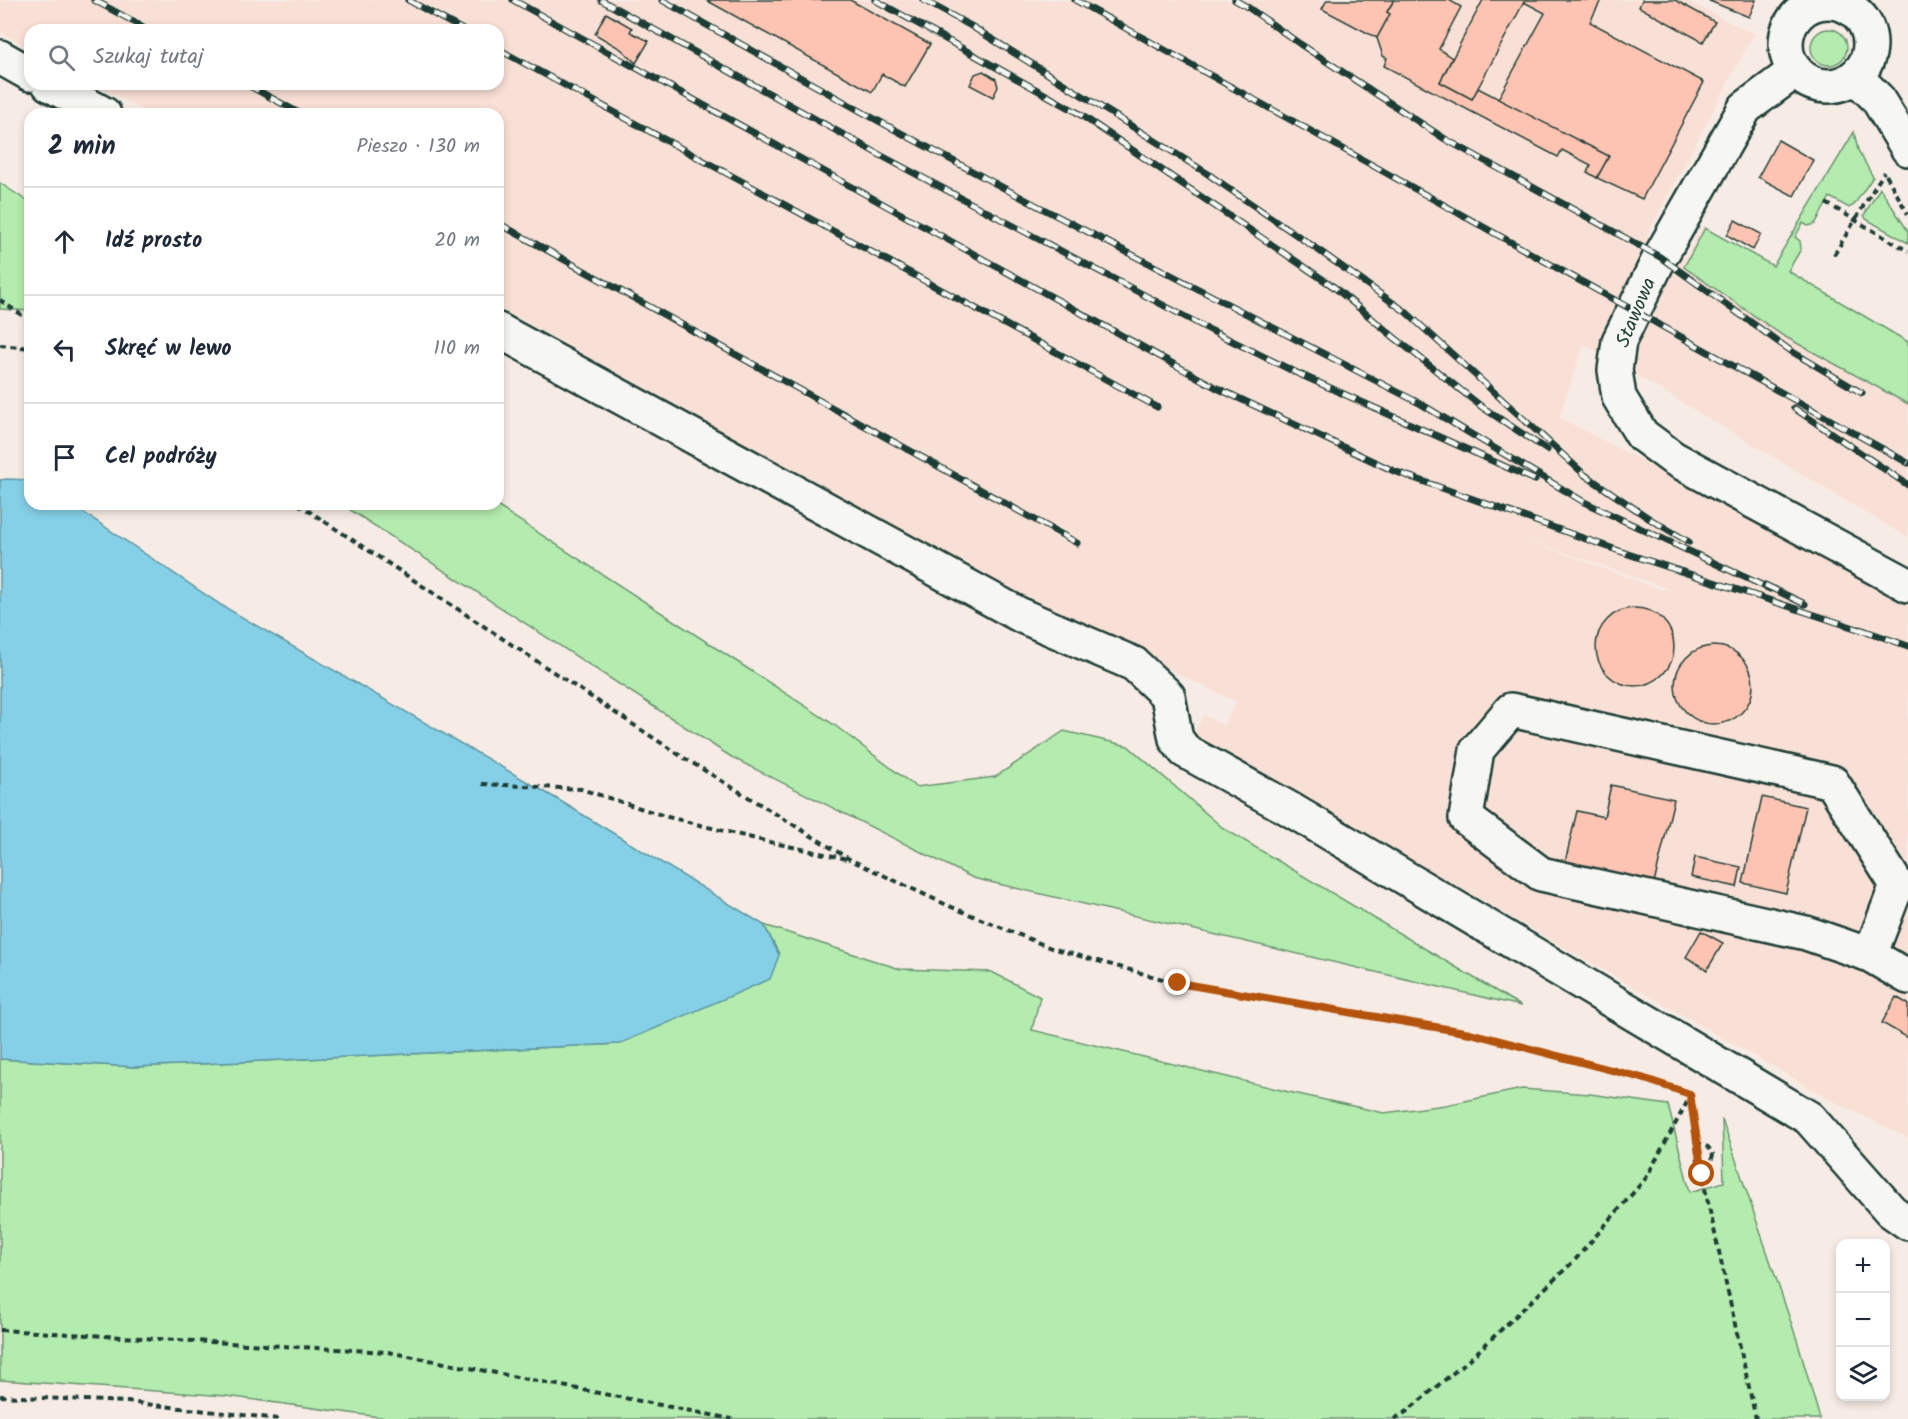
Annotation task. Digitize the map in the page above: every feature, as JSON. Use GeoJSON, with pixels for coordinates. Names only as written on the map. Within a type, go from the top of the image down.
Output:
{"type":"FeatureCollection","features":[{"type":"Feature","properties":{"kind":"street"},"geometry":{"type":"LineString","coordinates":[[1834,0],[1852,8],[1864,23],[1870,41],[1867,60],[1855,76],[1841,84],[1824,86],[1808,82],[1795,71],[1786,53],[1786,33],[1796,15],[1814,3],[1834,0]]}},
{"type":"Feature","properties":{"kind":"street"},"geometry":{"type":"LineString","coordinates":[[0,57],[24,71]]}},
{"type":"Feature","properties":{"kind":"street","name":"Stawowa"},"geometry":{"type":"LineString","coordinates":[[1795,71],[1745,108],[1660,257],[1619,341],[1615,370],[1619,397],[1642,435],[1673,458],[1908,585]]}},
{"type":"Feature","properties":{"kind":"street"},"geometry":{"type":"LineString","coordinates":[[1855,76],[1877,98],[1908,149]]}},
{"type":"Feature","properties":{"kind":"street"},"geometry":{"type":"LineString","coordinates":[[60,90],[93,108]]}},
{"type":"Feature","properties":{"kind":"street"},"geometry":{"type":"LineString","coordinates":[[504,333],[1022,616],[1134,664],[1167,696],[1176,739],[1185,751],[1308,820],[1809,1118],[1890,1211],[1908,1223]]}},
{"type":"Feature","properties":{"kind":"street"},"geometry":{"type":"LineString","coordinates":[[1870,955],[1897,885],[1832,782],[1510,710],[1478,750],[1466,818],[1541,874],[1806,933],[1870,955],[1908,976]]}},
{"type":"Feature","properties":{"kind":"path"},"geometry":{"type":"LineString","coordinates":[[1879,164],[1908,214]]}},
{"type":"Feature","properties":{"kind":"path"},"geometry":{"type":"LineString","coordinates":[[1834,255],[1884,172]]}},
{"type":"Feature","properties":{"kind":"path"},"geometry":{"type":"LineString","coordinates":[[1826,203],[1908,251]]}},
{"type":"Feature","properties":{"kind":"path"},"geometry":{"type":"LineString","coordinates":[[0,300],[24,317]]}},
{"type":"Feature","properties":{"kind":"path"},"geometry":{"type":"LineString","coordinates":[[0,345],[24,347]]}},
{"type":"Feature","properties":{"kind":"path"},"geometry":{"type":"LineString","coordinates":[[307,510],[681,756],[851,860],[949,906],[1062,951],[1178,983],[1470,1033],[1642,1078],[1690,1094]]}},
{"type":"Feature","properties":{"kind":"path"},"geometry":{"type":"LineString","coordinates":[[482,784],[581,789],[668,817],[851,860]]}},
{"type":"Feature","properties":{"kind":"path"},"geometry":{"type":"LineString","coordinates":[[1690,1094],[1702,1174],[1756,1419]]}},
{"type":"Feature","properties":{"kind":"path"},"geometry":{"type":"LineString","coordinates":[[1394,1419],[1406,1412],[1470,1359],[1575,1260],[1646,1178],[1690,1094]]}},
{"type":"Feature","properties":{"kind":"path"},"geometry":{"type":"LineString","coordinates":[[1696,1142],[1708,1147],[1713,1154],[1712,1163],[1702,1174]]}},
{"type":"Feature","properties":{"kind":"path"},"geometry":{"type":"LineString","coordinates":[[0,1330],[388,1352],[732,1419]]}},
{"type":"Feature","properties":{"kind":"path"},"geometry":{"type":"LineString","coordinates":[[0,1396],[128,1402],[279,1419]]}},
{"type":"Feature","properties":{"kind":"shaded area"},"geometry":{"type":"Polygon","coordinates":[[[0,0],[1686,0],[1754,34],[1647,235],[1685,258],[1702,226],[1908,347],[1908,538],[1584,344],[1559,417],[1908,602],[1908,1138],[1833,1101],[1193,736],[1204,715],[1223,726],[1236,702],[1037,605],[504,310],[504,108],[138,108],[106,90],[504,90],[504,24],[24,24],[24,45],[0,32],[0,0]],[[1503,531],[1660,589],[1672,590],[1503,531]]]}},
{"type":"Feature","properties":{"kind":"green space"},"geometry":{"type":"Polygon","coordinates":[[[1829,29],[1842,34],[1847,47],[1842,60],[1829,65],[1816,60],[1811,47],[1816,34],[1829,29]]]}},
{"type":"Feature","properties":{"kind":"green space"},"geometry":{"type":"Polygon","coordinates":[[[1854,132],[1858,150],[1873,177],[1854,205],[1849,208],[1830,197],[1815,224],[1808,226],[1803,223],[1795,237],[1800,241],[1801,249],[1788,271],[1908,342],[1908,404],[1782,335],[1684,267],[1705,228],[1773,266],[1854,132]]]}},
{"type":"Feature","properties":{"kind":"green space"},"geometry":{"type":"Polygon","coordinates":[[[0,183],[24,199],[24,311],[0,309],[0,183]]]}},
{"type":"Feature","properties":{"kind":"green space"},"geometry":{"type":"Polygon","coordinates":[[[1880,188],[1908,231],[1908,243],[1866,219],[1864,215],[1880,188]]]}},
{"type":"Feature","properties":{"kind":"green space"},"geometry":{"type":"Polygon","coordinates":[[[350,510],[503,510],[833,724],[916,787],[995,777],[1064,731],[1128,746],[1223,828],[1521,1006],[973,878],[733,758],[350,510]]]}},
{"type":"Feature","properties":{"kind":"green space"},"geometry":{"type":"Polygon","coordinates":[[[764,925],[900,969],[992,972],[1040,997],[1032,1030],[1384,1113],[1446,1105],[1522,1089],[1590,1094],[1668,1105],[1690,1192],[1724,1182],[1722,1119],[1797,1340],[1820,1419],[394,1419],[226,1396],[0,1380],[0,1059],[135,1067],[619,1044],[779,954],[764,925]]]}},
{"type":"Feature","properties":{"kind":"water"},"geometry":{"type":"Polygon","coordinates":[[[0,480],[24,480],[24,510],[80,510],[221,605],[557,799],[764,925],[779,955],[770,979],[619,1044],[135,1067],[0,1059],[0,480]]]}},
{"type":"Feature","properties":{"kind":"building"},"geometry":{"type":"Polygon","coordinates":[[[706,0],[850,0],[930,44],[905,87],[882,74],[872,92],[706,0]]]}},
{"type":"Feature","properties":{"kind":"building"},"geometry":{"type":"Polygon","coordinates":[[[1327,0],[1394,0],[1387,12],[1390,14],[1377,38],[1322,9],[1327,0]]]}},
{"type":"Feature","properties":{"kind":"building"},"geometry":{"type":"Polygon","coordinates":[[[1394,0],[1449,0],[1461,7],[1439,49],[1452,58],[1440,82],[1472,99],[1478,88],[1609,156],[1597,178],[1587,172],[1591,165],[1562,150],[1558,157],[1384,66],[1387,58],[1383,56],[1377,38],[1390,14],[1387,12],[1394,0]]]}},
{"type":"Feature","properties":{"kind":"building"},"geometry":{"type":"Polygon","coordinates":[[[1483,0],[1601,0],[1590,22],[1704,82],[1642,199],[1597,178],[1609,156],[1498,99],[1545,13],[1524,2],[1472,99],[1440,82],[1483,0]]]}},
{"type":"Feature","properties":{"kind":"building"},"geometry":{"type":"Polygon","coordinates":[[[1642,0],[1675,0],[1715,22],[1703,42],[1639,7],[1642,0]]]}},
{"type":"Feature","properties":{"kind":"building"},"geometry":{"type":"Polygon","coordinates":[[[1707,0],[1756,0],[1749,17],[1707,0]]]}},
{"type":"Feature","properties":{"kind":"building"},"geometry":{"type":"Polygon","coordinates":[[[606,13],[632,28],[630,32],[649,41],[636,63],[621,49],[595,34],[606,13]]]}},
{"type":"Feature","properties":{"kind":"building"},"geometry":{"type":"Polygon","coordinates":[[[983,71],[996,79],[998,87],[993,97],[970,85],[975,74],[983,71]]]}},
{"type":"Feature","properties":{"kind":"building"},"geometry":{"type":"Polygon","coordinates":[[[1778,140],[1813,160],[1794,196],[1758,177],[1778,140]]]}},
{"type":"Feature","properties":{"kind":"building"},"geometry":{"type":"Polygon","coordinates":[[[1735,220],[1761,234],[1753,250],[1727,235],[1735,220]]]}},
{"type":"Feature","properties":{"kind":"building"},"geometry":{"type":"Polygon","coordinates":[[[1635,608],[1650,611],[1662,620],[1671,632],[1674,647],[1671,662],[1662,674],[1650,683],[1635,686],[1620,683],[1608,674],[1599,662],[1596,647],[1599,632],[1608,620],[1620,611],[1635,608]]]}},
{"type":"Feature","properties":{"kind":"building"},"geometry":{"type":"Polygon","coordinates":[[[1714,646],[1729,649],[1741,658],[1750,670],[1753,685],[1750,700],[1741,712],[1729,721],[1714,724],[1699,721],[1687,712],[1678,700],[1675,685],[1678,670],[1687,658],[1699,649],[1714,646]]]}},
{"type":"Feature","properties":{"kind":"building"},"geometry":{"type":"Polygon","coordinates":[[[1611,785],[1674,799],[1652,892],[1563,871],[1577,811],[1604,817],[1611,785]]]}},
{"type":"Feature","properties":{"kind":"building"},"geometry":{"type":"Polygon","coordinates":[[[1762,797],[1806,807],[1786,893],[1743,883],[1762,797]]]}},
{"type":"Feature","properties":{"kind":"building"},"geometry":{"type":"Polygon","coordinates":[[[1695,857],[1741,867],[1737,887],[1691,877],[1695,857]]]}},
{"type":"Feature","properties":{"kind":"building"},"geometry":{"type":"Polygon","coordinates":[[[1701,931],[1723,943],[1707,970],[1686,957],[1701,931]]]}},
{"type":"Feature","properties":{"kind":"building"},"geometry":{"type":"Polygon","coordinates":[[[1896,997],[1908,1004],[1908,1038],[1882,1023],[1896,997]]]}},
{"type":"Feature","properties":{"kind":"railway"},"geometry":{"type":"LineString","coordinates":[[94,0],[138,24]]}},
{"type":"Feature","properties":{"kind":"railway"},"geometry":{"type":"LineString","coordinates":[[408,0],[452,24]]}},
{"type":"Feature","properties":{"kind":"railway"},"geometry":{"type":"LineString","coordinates":[[513,0],[1217,388],[1394,471],[1628,554],[1867,632]]}},
{"type":"Feature","properties":{"kind":"railway"},"geometry":{"type":"LineString","coordinates":[[601,0],[880,155],[1212,331],[1297,373],[1535,480]]}},
{"type":"Feature","properties":{"kind":"railway"},"geometry":{"type":"LineString","coordinates":[[662,0],[873,118],[1028,201],[1421,404],[1584,502],[1770,589]]}},
{"type":"Feature","properties":{"kind":"railway"},"geometry":{"type":"LineString","coordinates":[[875,0],[1075,111],[1334,287],[1482,407],[1547,450]]}},
{"type":"Feature","properties":{"kind":"railway"},"geometry":{"type":"LineString","coordinates":[[923,0],[971,26],[1205,172],[1406,312],[1585,475],[1689,542]]}},
{"type":"Feature","properties":{"kind":"railway"},"geometry":{"type":"LineString","coordinates":[[1075,0],[1908,463]]}},
{"type":"Feature","properties":{"kind":"railway"},"geometry":{"type":"LineString","coordinates":[[1235,0],[1445,139],[1660,257],[1791,351],[1862,393]]}},
{"type":"Feature","properties":{"kind":"railway"},"geometry":{"type":"LineString","coordinates":[[504,52],[1157,407]]}},
{"type":"Feature","properties":{"kind":"railway"},"geometry":{"type":"LineString","coordinates":[[257,90],[290,108]]}},
{"type":"Feature","properties":{"kind":"railway"},"geometry":{"type":"LineString","coordinates":[[504,226],[1077,543]]}},
{"type":"Feature","properties":{"kind":"railway"},"geometry":{"type":"LineString","coordinates":[[1794,408],[1908,485]]}},
{"type":"Feature","properties":{"kind":"railway"},"geometry":{"type":"LineString","coordinates":[[1765,585],[1805,604]]}},
{"type":"Feature","properties":{"kind":"railway"},"geometry":{"type":"LineString","coordinates":[[1860,629],[1908,646]]}},
{"type":"Feature","properties":{"kind":"route"},"geometry":{"type":"LineString","coordinates":[[1178,983],[1470,1033],[1642,1078],[1690,1094],[1702,1174]]}}]}
